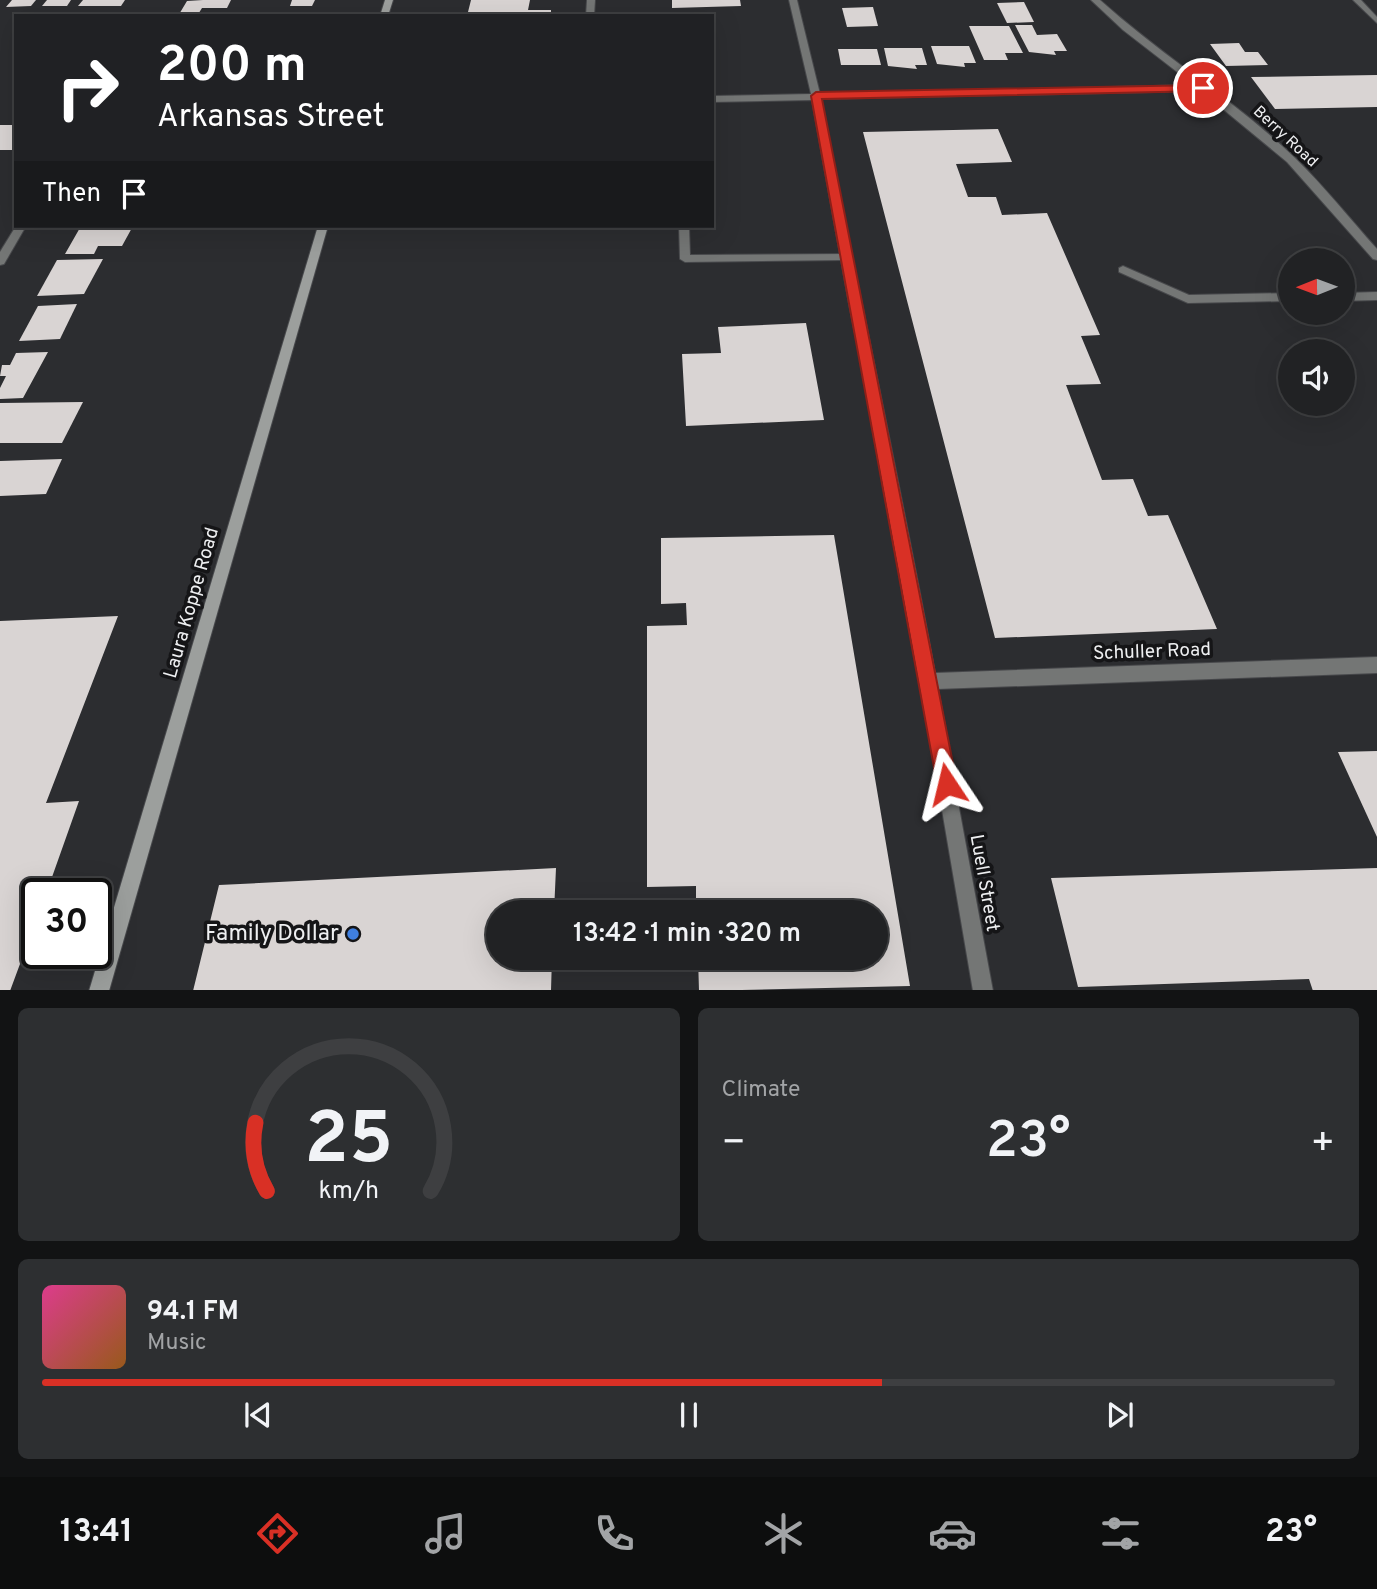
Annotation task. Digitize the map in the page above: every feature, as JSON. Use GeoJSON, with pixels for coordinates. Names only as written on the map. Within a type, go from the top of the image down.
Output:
{"type":"FeatureCollection","features":[{"type":"Feature","properties":{"kind":"street","name":"Luell Street"},"geometry":{"type":"LineString","coordinates":[[793,0],[816,96],[929,681],[983,990]]}},
{"type":"Feature","properties":{"kind":"street","name":"Berry Road"},"geometry":{"type":"LineString","coordinates":[[1095,0],[1291,160],[1377,256]]}},
{"type":"Feature","properties":{"kind":"street"},"geometry":{"type":"LineString","coordinates":[[714,99],[1203,88]]}},
{"type":"Feature","properties":{"kind":"street"},"geometry":{"type":"LineString","coordinates":[[0,261],[20,228]]}},
{"type":"Feature","properties":{"kind":"street","name":"Laura Koppe Road"},"geometry":{"type":"LineString","coordinates":[[99,990],[322,228]]}},
{"type":"Feature","properties":{"kind":"street","name":"Schuller Road"},"geometry":{"type":"LineString","coordinates":[[929,681],[1377,665]]}},
{"type":"Feature","properties":{"kind":"lane"},"geometry":{"type":"LineString","coordinates":[[1357,0],[1377,21]]}},
{"type":"Feature","properties":{"kind":"lane"},"geometry":{"type":"LineString","coordinates":[[684,228],[685,259],[846,257]]}},
{"type":"Feature","properties":{"kind":"lane"},"geometry":{"type":"LineString","coordinates":[[1123,270],[1188,299],[1278,298]]}},
{"type":"Feature","properties":{"kind":"lane"},"geometry":{"type":"LineString","coordinates":[[1355,297],[1377,296]]}},
{"type":"Feature","properties":{"kind":"building"},"geometry":{"type":"Polygon","coordinates":[[[12,0],[36,0],[31,6],[6,7],[12,0]]]}},
{"type":"Feature","properties":{"kind":"building"},"geometry":{"type":"Polygon","coordinates":[[[47,0],[71,0],[67,6],[42,6],[47,0]]]}},
{"type":"Feature","properties":{"kind":"building"},"geometry":{"type":"Polygon","coordinates":[[[83,0],[125,0],[121,6],[78,6],[83,0]]]}},
{"type":"Feature","properties":{"kind":"building"},"geometry":{"type":"Polygon","coordinates":[[[231,0],[227,8],[202,8],[198,14],[179,14],[187,1],[231,0]]]}},
{"type":"Feature","properties":{"kind":"building"},"geometry":{"type":"Polygon","coordinates":[[[292,0],[315,0],[312,6],[290,6],[292,0]]]}},
{"type":"Feature","properties":{"kind":"building"},"geometry":{"type":"Polygon","coordinates":[[[471,0],[530,0],[528,10],[551,10],[551,14],[468,14],[471,0]]]}},
{"type":"Feature","properties":{"kind":"building"},"geometry":{"type":"Polygon","coordinates":[[[672,0],[740,0],[741,6],[672,8],[672,0]]]}},
{"type":"Feature","properties":{"kind":"building"},"geometry":{"type":"Polygon","coordinates":[[[1024,2],[1034,22],[1007,23],[997,3],[1024,2]]]}},
{"type":"Feature","properties":{"kind":"building"},"geometry":{"type":"Polygon","coordinates":[[[873,7],[878,26],[847,27],[842,8],[873,7]]]}},
{"type":"Feature","properties":{"kind":"building"},"geometry":{"type":"Polygon","coordinates":[[[1015,25],[1032,25],[1037,35],[1057,34],[1067,51],[1054,51],[1056,55],[1029,52],[1015,25]]]}},
{"type":"Feature","properties":{"kind":"building"},"geometry":{"type":"Polygon","coordinates":[[[969,26],[1009,26],[1023,53],[1005,53],[1008,60],[984,60],[969,26]]]}},
{"type":"Feature","properties":{"kind":"building"},"geometry":{"type":"Polygon","coordinates":[[[1239,43],[1245,52],[1258,52],[1268,65],[1226,66],[1210,44],[1239,43]]]}},
{"type":"Feature","properties":{"kind":"building"},"geometry":{"type":"Polygon","coordinates":[[[931,46],[969,46],[976,63],[964,63],[965,67],[937,64],[931,46]]]}},
{"type":"Feature","properties":{"kind":"building"},"geometry":{"type":"Polygon","coordinates":[[[884,48],[922,48],[927,65],[915,65],[917,69],[888,66],[884,48]]]}},
{"type":"Feature","properties":{"kind":"building"},"geometry":{"type":"Polygon","coordinates":[[[838,49],[877,49],[881,65],[841,65],[838,49]]]}},
{"type":"Feature","properties":{"kind":"building"},"geometry":{"type":"Polygon","coordinates":[[[1377,75],[1377,107],[1275,109],[1251,77],[1377,75]]]}},
{"type":"Feature","properties":{"kind":"building"},"geometry":{"type":"Polygon","coordinates":[[[0,125],[14,125],[14,149],[0,150],[0,125]]]}},
{"type":"Feature","properties":{"kind":"building"},"geometry":{"type":"Polygon","coordinates":[[[998,129],[1012,162],[956,164],[968,197],[996,197],[1002,215],[1047,213],[1100,335],[1081,336],[1101,384],[1066,385],[1102,480],[1133,479],[1148,516],[1168,515],[1217,629],[995,638],[863,132],[998,129]]]}},
{"type":"Feature","properties":{"kind":"building"},"geometry":{"type":"Polygon","coordinates":[[[80,228],[132,228],[122,246],[98,246],[94,254],[65,254],[80,228]]]}},
{"type":"Feature","properties":{"kind":"building"},"geometry":{"type":"Polygon","coordinates":[[[103,259],[84,294],[37,296],[57,260],[103,259]]]}},
{"type":"Feature","properties":{"kind":"building"},"geometry":{"type":"Polygon","coordinates":[[[77,304],[60,339],[19,341],[38,306],[77,304]]]}},
{"type":"Feature","properties":{"kind":"building"},"geometry":{"type":"Polygon","coordinates":[[[806,323],[824,420],[686,426],[682,354],[721,353],[718,327],[806,323]]]}},
{"type":"Feature","properties":{"kind":"building"},"geometry":{"type":"Polygon","coordinates":[[[48,352],[23,398],[0,399],[0,388],[6,376],[0,376],[2,365],[10,365],[16,353],[48,352]]]}},
{"type":"Feature","properties":{"kind":"building"},"geometry":{"type":"Polygon","coordinates":[[[83,402],[62,443],[0,443],[0,403],[83,402]]]}},
{"type":"Feature","properties":{"kind":"building"},"geometry":{"type":"Polygon","coordinates":[[[62,459],[46,494],[0,496],[0,461],[62,459]]]}},
{"type":"Feature","properties":{"kind":"building"},"geometry":{"type":"Polygon","coordinates":[[[834,535],[910,986],[699,990],[698,970],[888,970],[888,900],[696,900],[696,886],[647,887],[647,626],[687,625],[686,603],[661,604],[661,538],[834,535]]]}},
{"type":"Feature","properties":{"kind":"building"},"geometry":{"type":"Polygon","coordinates":[[[118,616],[46,803],[79,801],[52,878],[21,878],[21,961],[10,990],[0,990],[0,621],[118,616]]]}},
{"type":"Feature","properties":{"kind":"building"},"geometry":{"type":"Polygon","coordinates":[[[1377,751],[1377,837],[1338,752],[1377,751]]]}},
{"type":"Feature","properties":{"kind":"building","name":"Family Dollar"},"geometry":{"type":"Polygon","coordinates":[[[556,868],[555,900],[486,900],[486,970],[552,970],[551,990],[193,990],[219,885],[556,868]]]}},
{"type":"Feature","properties":{"kind":"building"},"geometry":{"type":"Polygon","coordinates":[[[1377,868],[1377,990],[1313,990],[1309,979],[1078,987],[1051,878],[1377,868]]]}},
{"type":"Feature","properties":{"kind":"place","name":"Family Dollar"},"geometry":{"type":"Point","coordinates":[353,934]}},
{"type":"Feature","properties":{"kind":"route"},"geometry":{"type":"LineString","coordinates":[[947,784],[897,506],[816,96],[1203,88]]}}]}
